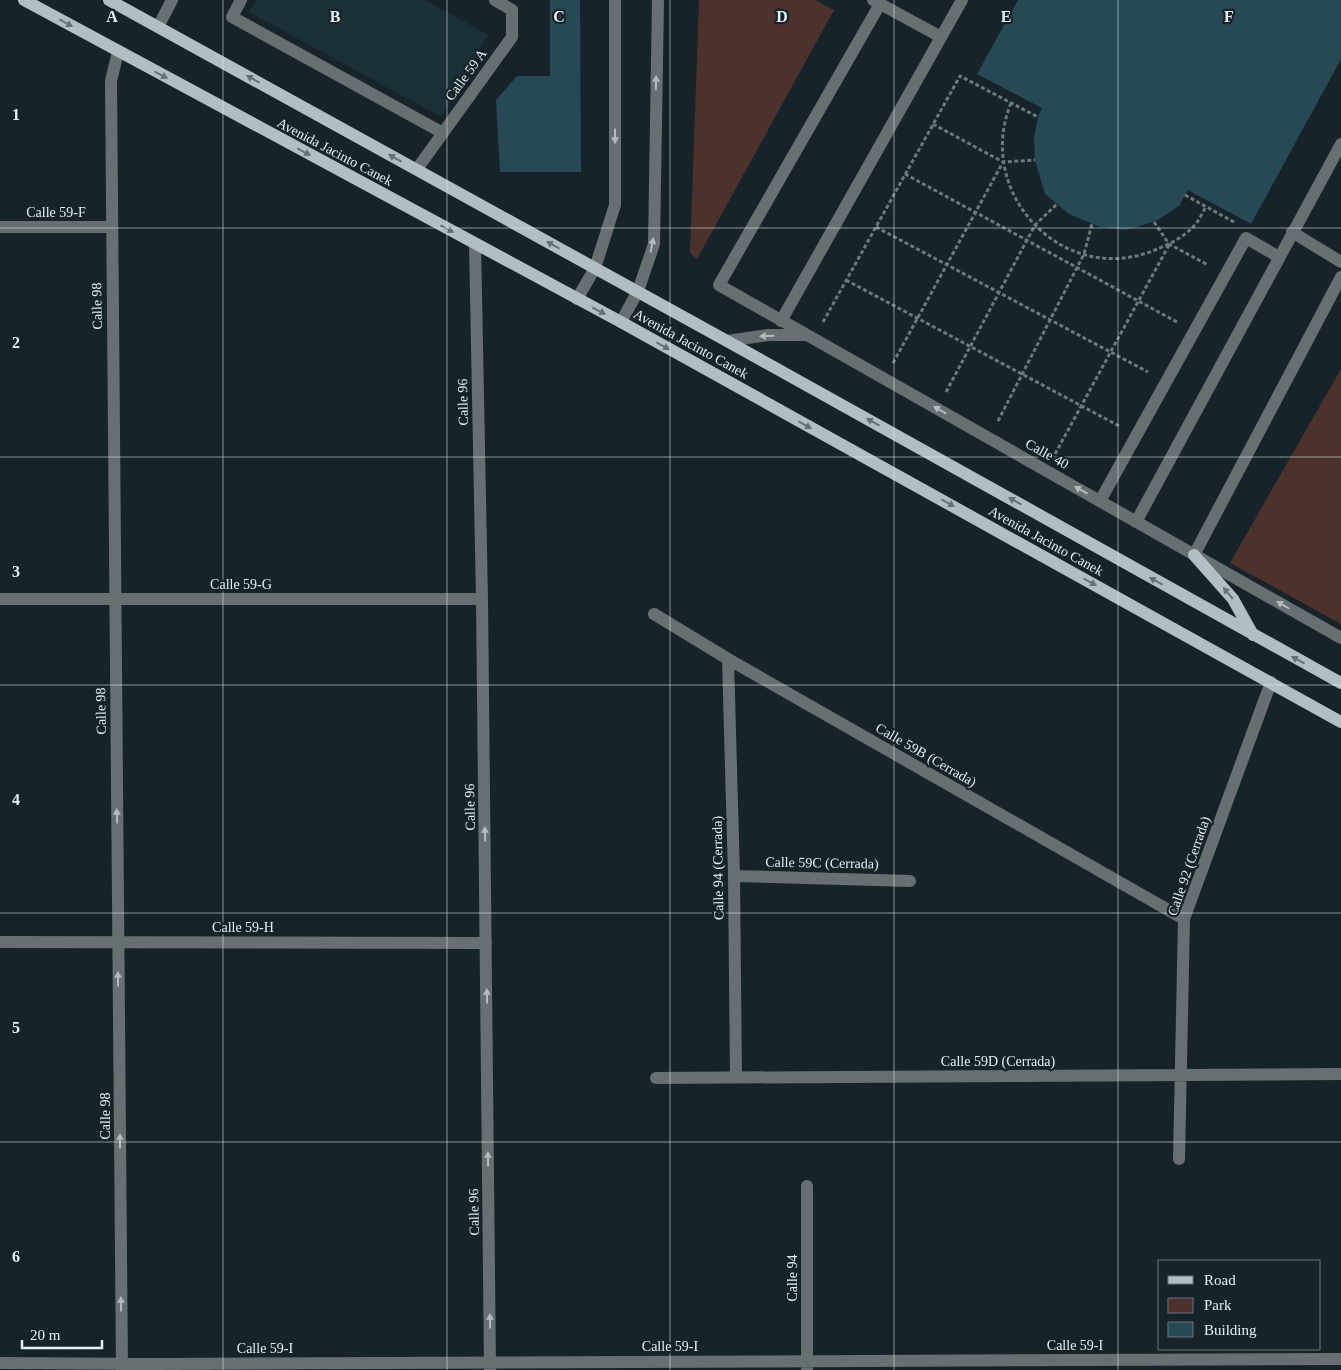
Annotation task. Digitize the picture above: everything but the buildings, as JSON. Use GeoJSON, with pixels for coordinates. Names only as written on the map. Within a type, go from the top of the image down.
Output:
{"type":"FeatureCollection","features":[{"type":"Feature","properties":{"kind":"main road","name":"Avenida Jacinto Canek"},"geometry":{"type":"LineString","coordinates":[[24,0],[621,322],[1341,722]]}},
{"type":"Feature","properties":{"kind":"main road","name":"Avenida Jacinto Canek"},"geometry":{"type":"LineString","coordinates":[[109,0],[638,291],[1341,683]]}},
{"type":"Feature","properties":{"kind":"main road"},"geometry":{"type":"LineString","coordinates":[[1194,555],[1233,599],[1253,635]]}},
{"type":"Feature","properties":{"kind":"street"},"geometry":{"type":"LineString","coordinates":[[158,27],[172,0]]}},
{"type":"Feature","properties":{"kind":"street"},"geometry":{"type":"LineString","coordinates":[[241,0],[232,17],[443,132]]}},
{"type":"Feature","properties":{"kind":"street","name":"Calle 59 A"},"geometry":{"type":"LineString","coordinates":[[417,170],[512,37],[512,10],[495,0]]}},
{"type":"Feature","properties":{"kind":"street"},"geometry":{"type":"LineString","coordinates":[[577,299],[596,268],[615,204],[615,0]]}},
{"type":"Feature","properties":{"kind":"street"},"geometry":{"type":"LineString","coordinates":[[621,322],[638,291],[654,244],[658,0]]}},
{"type":"Feature","properties":{"kind":"street"},"geometry":{"type":"LineString","coordinates":[[781,320],[962,0]]}},
{"type":"Feature","properties":{"kind":"street"},"geometry":{"type":"LineString","coordinates":[[876,2],[940,37]]}},
{"type":"Feature","properties":{"kind":"street","name":"Calle 40"},"geometry":{"type":"LineString","coordinates":[[876,2],[720,285],[1341,638]]}},
{"type":"Feature","properties":{"kind":"street","name":"Calle 98"},"geometry":{"type":"LineString","coordinates":[[118,52],[110,81],[122,1367]]}},
{"type":"Feature","properties":{"kind":"street"},"geometry":{"type":"LineString","coordinates":[[1136,522],[1341,144]]}},
{"type":"Feature","properties":{"kind":"street","name":"Calle 59-F"},"geometry":{"type":"LineString","coordinates":[[0,227],[112,227]]}},
{"type":"Feature","properties":{"kind":"street"},"geometry":{"type":"LineString","coordinates":[[1292,232],[1341,262]]}},
{"type":"Feature","properties":{"kind":"street"},"geometry":{"type":"LineString","coordinates":[[1100,501],[1246,238],[1279,257]]}},
{"type":"Feature","properties":{"kind":"street","name":"Calle 96"},"geometry":{"type":"LineString","coordinates":[[475,244],[482,599],[490,1366]]}},
{"type":"Feature","properties":{"kind":"street"},"geometry":{"type":"LineString","coordinates":[[1194,555],[1341,277]]}},
{"type":"Feature","properties":{"kind":"street"},"geometry":{"type":"LineString","coordinates":[[727,341],[754,336],[807,335]]}},
{"type":"Feature","properties":{"kind":"street","name":"Calle 59-G"},"geometry":{"type":"LineString","coordinates":[[0,599],[482,599]]}},
{"type":"Feature","properties":{"kind":"street","name":"Calle 59B (Cerrada)"},"geometry":{"type":"LineString","coordinates":[[654,614],[728,659],[1184,919]]}},
{"type":"Feature","properties":{"kind":"street","name":"Calle 94 (Cerrada)"},"geometry":{"type":"LineString","coordinates":[[728,659],[734,876],[736,1077]]}},
{"type":"Feature","properties":{"kind":"street","name":"Calle 92 (Cerrada)"},"geometry":{"type":"LineString","coordinates":[[1179,1159],[1184,919],[1271,682]]}},
{"type":"Feature","properties":{"kind":"street","name":"Calle 59C (Cerrada)"},"geometry":{"type":"LineString","coordinates":[[734,876],[910,881]]}},
{"type":"Feature","properties":{"kind":"street","name":"Calle 59-H"},"geometry":{"type":"LineString","coordinates":[[0,942],[486,943]]}},
{"type":"Feature","properties":{"kind":"street","name":"Calle 59D (Cerrada)"},"geometry":{"type":"LineString","coordinates":[[656,1078],[1341,1074]]}},
{"type":"Feature","properties":{"kind":"street","name":"Calle 94"},"geometry":{"type":"LineString","coordinates":[[807,1365],[808,1186]]}},
{"type":"Feature","properties":{"kind":"street","name":"Calle 59-I"},"geometry":{"type":"LineString","coordinates":[[0,1362],[122,1367],[1179,1365],[1341,1359]]}},
{"type":"Feature","properties":{"kind":"path"},"geometry":{"type":"LineString","coordinates":[[822,324],[960,76],[1038,117]]}},
{"type":"Feature","properties":{"kind":"path"},"geometry":{"type":"LineString","coordinates":[[1011,103],[1005,117],[1001,143],[1004,169],[1012,194],[1026,216],[1035,225],[1067,248],[1092,256],[1119,258],[1145,254],[1169,244],[1194,226],[1206,207]]}},
{"type":"Feature","properties":{"kind":"path"},"geometry":{"type":"LineString","coordinates":[[933,124],[1003,162],[1035,160]]}},
{"type":"Feature","properties":{"kind":"path"},"geometry":{"type":"LineString","coordinates":[[896,356],[1003,162]]}},
{"type":"Feature","properties":{"kind":"path"},"geometry":{"type":"LineString","coordinates":[[906,174],[1185,326]]}},
{"type":"Feature","properties":{"kind":"path"},"geometry":{"type":"LineString","coordinates":[[1185,195],[1240,225]]}},
{"type":"Feature","properties":{"kind":"path"},"geometry":{"type":"LineString","coordinates":[[950,385],[1035,225],[1058,204]]}},
{"type":"Feature","properties":{"kind":"path"},"geometry":{"type":"LineString","coordinates":[[1154,222],[1169,244],[1216,270]]}},
{"type":"Feature","properties":{"kind":"path"},"geometry":{"type":"LineString","coordinates":[[1001,414],[1084,254],[1092,224]]}},
{"type":"Feature","properties":{"kind":"path"},"geometry":{"type":"LineString","coordinates":[[876,227],[1148,372]]}},
{"type":"Feature","properties":{"kind":"path"},"geometry":{"type":"LineString","coordinates":[[1060,446],[1169,244]]}},
{"type":"Feature","properties":{"kind":"path"},"geometry":{"type":"LineString","coordinates":[[846,280],[1118,426]]}},
{"type":"Feature","properties":{"kind":"shaded area"},"geometry":{"type":"Polygon","coordinates":[[[256,0],[425,0],[488,35],[441,117],[249,12],[256,0]]]}},
{"type":"Feature","properties":{"kind":"green space"},"geometry":{"type":"Polygon","coordinates":[[[699,0],[815,0],[834,10],[697,259],[690,253],[699,0]]]}},
{"type":"Feature","properties":{"kind":"green space"},"geometry":{"type":"Polygon","coordinates":[[[1341,369],[1341,624],[1230,563],[1341,369]]]}}]}
